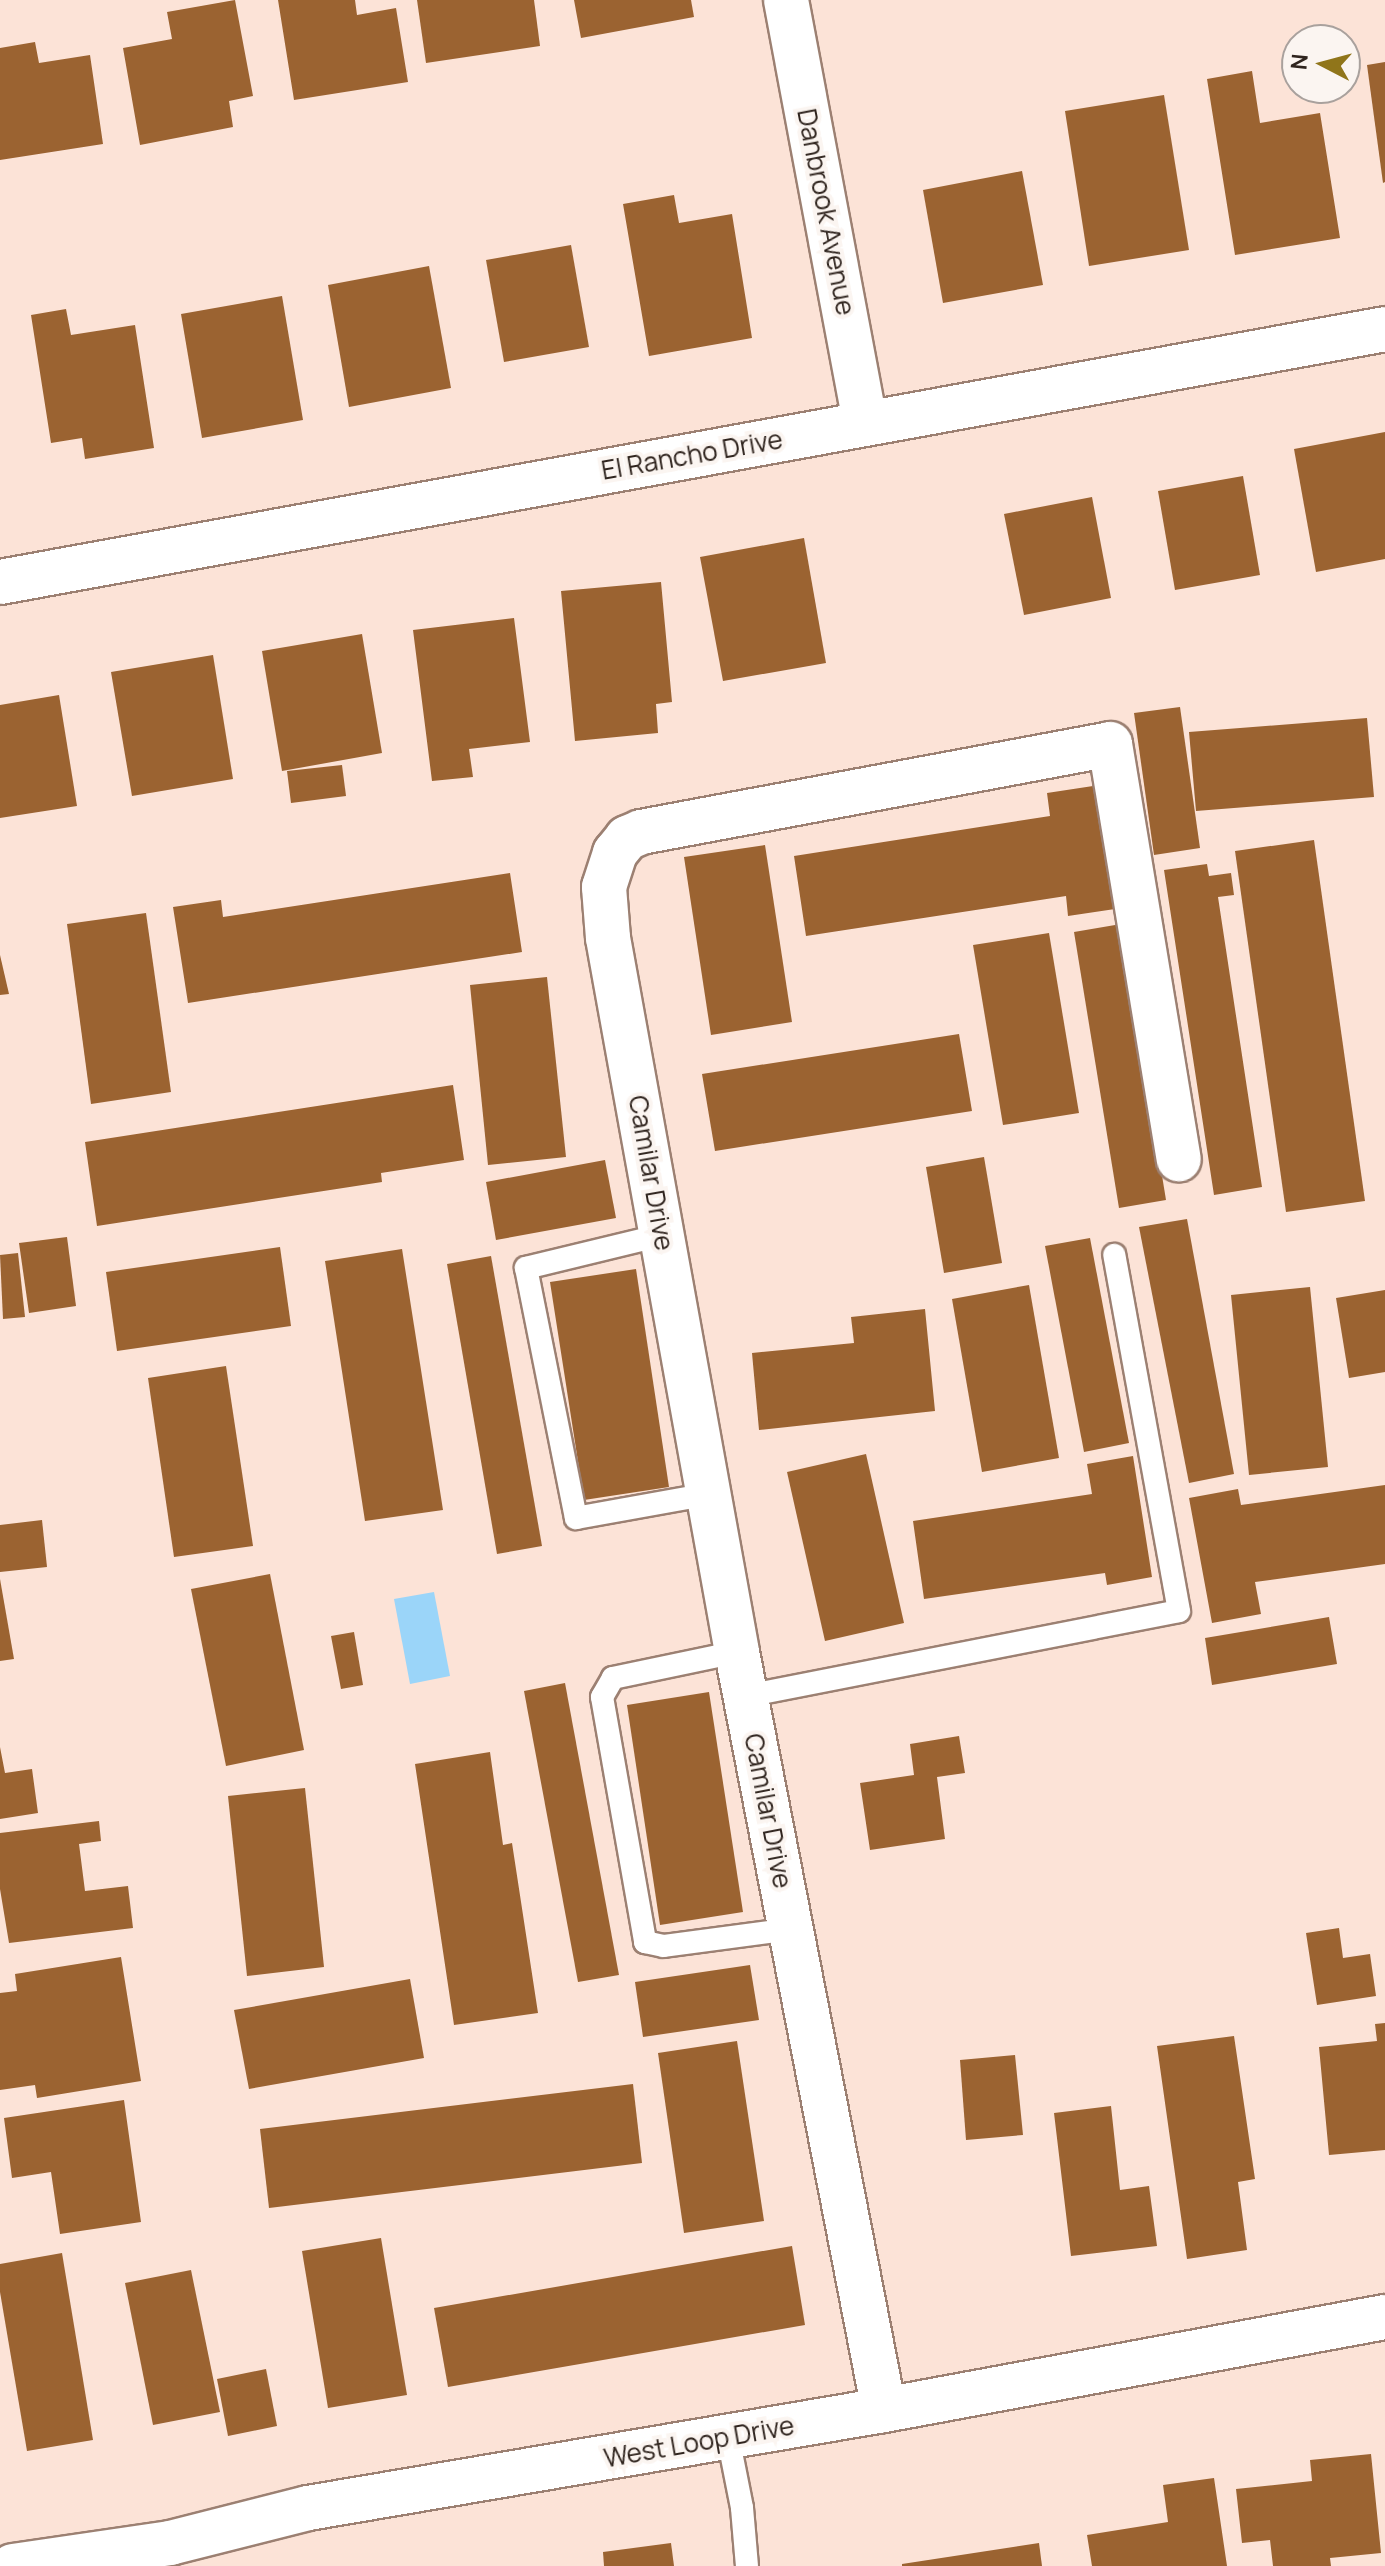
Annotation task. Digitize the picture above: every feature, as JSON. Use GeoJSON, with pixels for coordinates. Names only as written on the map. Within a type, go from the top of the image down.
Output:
{"type":"FeatureCollection","features":[{"type":"Feature","properties":{"kind":"street","name":"Danbrook Avenue"},"geometry":{"type":"LineString","coordinates":[[786,0],[865,423]]}},
{"type":"Feature","properties":{"kind":"street","name":"El Rancho Drive"},"geometry":{"type":"LineString","coordinates":[[0,582],[1385,329]]}},
{"type":"Feature","properties":{"kind":"street","name":"Camilar Drive"},"geometry":{"type":"LineString","coordinates":[[884,2410],[737,1652],[608,938],[604,887],[615,853],[627,838],[641,832],[1110,744],[1179,1159]]}},
{"type":"Feature","properties":{"kind":"street","name":"West Loop Drive"},"geometry":{"type":"LineString","coordinates":[[13,2566],[170,2543],[308,2508],[884,2410],[1385,2317]]}},
{"type":"Feature","properties":{"kind":"lane"},"geometry":{"type":"LineString","coordinates":[[662,1235],[526,1268],[576,1518],[709,1494]]}},
{"type":"Feature","properties":{"kind":"lane"},"geometry":{"type":"LineString","coordinates":[[746,1696],[1179,1611],[1114,1255]]}},
{"type":"Feature","properties":{"kind":"lane"},"geometry":{"type":"LineString","coordinates":[[737,1652],[613,1678],[602,1697],[645,1942],[664,1946],[791,1929]]}},
{"type":"Feature","properties":{"kind":"lane"},"geometry":{"type":"LineString","coordinates":[[728,2437],[742,2508],[747,2566]]}},
{"type":"Feature","properties":{"kind":"water"},"geometry":{"type":"Polygon","coordinates":[[[434,1592],[450,1676],[410,1684],[394,1599],[434,1592]]]}},
{"type":"Feature","properties":{"kind":"building"},"geometry":{"type":"Polygon","coordinates":[[[235,0],[253,96],[229,101],[233,127],[140,145],[123,48],[172,39],[167,12],[235,0]]]}},
{"type":"Feature","properties":{"kind":"building"},"geometry":{"type":"Polygon","coordinates":[[[278,0],[355,0],[357,15],[396,8],[408,82],[294,100],[278,0]]]}},
{"type":"Feature","properties":{"kind":"building"},"geometry":{"type":"Polygon","coordinates":[[[417,0],[534,0],[540,46],[426,63],[417,0]]]}},
{"type":"Feature","properties":{"kind":"building"},"geometry":{"type":"Polygon","coordinates":[[[574,0],[691,0],[694,17],[581,38],[574,0]]]}},
{"type":"Feature","properties":{"kind":"building"},"geometry":{"type":"Polygon","coordinates":[[[35,42],[39,63],[90,55],[103,144],[0,160],[0,48],[35,42]]]}},
{"type":"Feature","properties":{"kind":"building"},"geometry":{"type":"Polygon","coordinates":[[[1385,62],[1385,182],[1383,183],[1367,65],[1385,62]]]}},
{"type":"Feature","properties":{"kind":"building"},"geometry":{"type":"Polygon","coordinates":[[[1252,71],[1260,123],[1320,113],[1340,238],[1235,255],[1207,79],[1252,71]]]}},
{"type":"Feature","properties":{"kind":"building"},"geometry":{"type":"Polygon","coordinates":[[[1164,95],[1189,250],[1089,266],[1065,111],[1164,95]]]}},
{"type":"Feature","properties":{"kind":"building"},"geometry":{"type":"Polygon","coordinates":[[[1022,171],[1043,285],[943,303],[923,190],[1022,171]]]}},
{"type":"Feature","properties":{"kind":"building"},"geometry":{"type":"Polygon","coordinates":[[[674,195],[679,223],[732,214],[752,338],[649,356],[623,204],[674,195]]]}},
{"type":"Feature","properties":{"kind":"building"},"geometry":{"type":"Polygon","coordinates":[[[571,245],[589,347],[504,362],[486,260],[571,245]]]}},
{"type":"Feature","properties":{"kind":"building"},"geometry":{"type":"Polygon","coordinates":[[[429,266],[451,388],[349,407],[328,285],[429,266]]]}},
{"type":"Feature","properties":{"kind":"building"},"geometry":{"type":"Polygon","coordinates":[[[282,296],[303,420],[202,438],[181,314],[282,296]]]}},
{"type":"Feature","properties":{"kind":"building"},"geometry":{"type":"Polygon","coordinates":[[[66,309],[71,335],[135,325],[154,448],[85,459],[82,438],[51,443],[31,315],[66,309]]]}},
{"type":"Feature","properties":{"kind":"building"},"geometry":{"type":"Polygon","coordinates":[[[1385,432],[1385,559],[1316,572],[1294,449],[1385,432]]]}},
{"type":"Feature","properties":{"kind":"building"},"geometry":{"type":"Polygon","coordinates":[[[1243,476],[1260,575],[1175,590],[1158,491],[1243,476]]]}},
{"type":"Feature","properties":{"kind":"building"},"geometry":{"type":"Polygon","coordinates":[[[1092,497],[1111,598],[1024,615],[1004,514],[1092,497]]]}},
{"type":"Feature","properties":{"kind":"building"},"geometry":{"type":"Polygon","coordinates":[[[804,538],[826,663],[723,681],[700,557],[804,538]]]}},
{"type":"Feature","properties":{"kind":"building"},"geometry":{"type":"Polygon","coordinates":[[[661,582],[672,702],[656,704],[658,733],[575,741],[561,591],[661,582]]]}},
{"type":"Feature","properties":{"kind":"building"},"geometry":{"type":"Polygon","coordinates":[[[514,618],[530,742],[469,749],[473,777],[432,781],[413,630],[514,618]]]}},
{"type":"Feature","properties":{"kind":"building"},"geometry":{"type":"Polygon","coordinates":[[[362,634],[382,753],[282,771],[262,651],[362,634]]]}},
{"type":"Feature","properties":{"kind":"building"},"geometry":{"type":"Polygon","coordinates":[[[213,655],[233,779],[132,796],[111,672],[213,655]]]}},
{"type":"Feature","properties":{"kind":"building"},"geometry":{"type":"Polygon","coordinates":[[[59,695],[77,806],[0,818],[0,705],[59,695]]]}},
{"type":"Feature","properties":{"kind":"building"},"geometry":{"type":"Polygon","coordinates":[[[1180,707],[1200,848],[1154,855],[1134,713],[1180,707]]]}},
{"type":"Feature","properties":{"kind":"building"},"geometry":{"type":"Polygon","coordinates":[[[1367,718],[1374,797],[1196,811],[1189,732],[1367,718]]]}},
{"type":"Feature","properties":{"kind":"building"},"geometry":{"type":"Polygon","coordinates":[[[342,765],[346,796],[291,803],[287,771],[342,765]]]}},
{"type":"Feature","properties":{"kind":"building"},"geometry":{"type":"Polygon","coordinates":[[[1093,786],[1115,909],[1068,916],[1066,896],[806,936],[794,856],[1050,816],[1047,793],[1093,786]]]}},
{"type":"Feature","properties":{"kind":"building"},"geometry":{"type":"Polygon","coordinates":[[[1314,840],[1365,1201],[1286,1212],[1235,851],[1314,840]]]}},
{"type":"Feature","properties":{"kind":"building"},"geometry":{"type":"Polygon","coordinates":[[[765,845],[792,1022],[711,1035],[684,857],[765,845]]]}},
{"type":"Feature","properties":{"kind":"building"},"geometry":{"type":"Polygon","coordinates":[[[1207,864],[1209,876],[1231,873],[1234,895],[1218,897],[1262,1187],[1214,1195],[1164,870],[1207,864]]]}},
{"type":"Feature","properties":{"kind":"building"},"geometry":{"type":"Polygon","coordinates":[[[510,873],[522,952],[188,1003],[173,907],[221,900],[223,917],[510,873]]]}},
{"type":"Feature","properties":{"kind":"building"},"geometry":{"type":"Polygon","coordinates":[[[146,913],[171,1092],[91,1104],[67,924],[146,913]]]}},
{"type":"Feature","properties":{"kind":"building"},"geometry":{"type":"Polygon","coordinates":[[[1121,924],[1166,1200],[1119,1208],[1074,932],[1121,924]]]}},
{"type":"Feature","properties":{"kind":"building"},"geometry":{"type":"Polygon","coordinates":[[[1049,933],[1079,1113],[1003,1125],[973,945],[1049,933]]]}},
{"type":"Feature","properties":{"kind":"building"},"geometry":{"type":"Polygon","coordinates":[[[0,955],[9,994],[0,995],[0,955]]]}},
{"type":"Feature","properties":{"kind":"building"},"geometry":{"type":"Polygon","coordinates":[[[547,977],[566,1157],[488,1165],[470,985],[547,977]]]}},
{"type":"Feature","properties":{"kind":"building"},"geometry":{"type":"Polygon","coordinates":[[[959,1034],[972,1111],[715,1151],[702,1074],[959,1034]]]}},
{"type":"Feature","properties":{"kind":"building"},"geometry":{"type":"Polygon","coordinates":[[[453,1085],[464,1160],[381,1173],[382,1182],[97,1226],[85,1142],[453,1085]]]}},
{"type":"Feature","properties":{"kind":"building"},"geometry":{"type":"Polygon","coordinates":[[[984,1157],[1002,1263],[944,1273],[926,1167],[984,1157]]]}},
{"type":"Feature","properties":{"kind":"building"},"geometry":{"type":"Polygon","coordinates":[[[605,1160],[616,1218],[496,1240],[486,1182],[605,1160]]]}},
{"type":"Feature","properties":{"kind":"building"},"geometry":{"type":"Polygon","coordinates":[[[1187,1219],[1234,1474],[1189,1483],[1139,1227],[1187,1219]]]}},
{"type":"Feature","properties":{"kind":"building"},"geometry":{"type":"Polygon","coordinates":[[[67,1237],[76,1306],[29,1313],[19,1243],[67,1237]]]}},
{"type":"Feature","properties":{"kind":"building"},"geometry":{"type":"Polygon","coordinates":[[[1090,1238],[1129,1443],[1084,1452],[1045,1246],[1090,1238]]]}},
{"type":"Feature","properties":{"kind":"building"},"geometry":{"type":"Polygon","coordinates":[[[280,1247],[291,1326],[117,1351],[106,1272],[280,1247]]]}},
{"type":"Feature","properties":{"kind":"building"},"geometry":{"type":"Polygon","coordinates":[[[402,1249],[443,1510],[365,1521],[325,1261],[402,1249]]]}},
{"type":"Feature","properties":{"kind":"building"},"geometry":{"type":"Polygon","coordinates":[[[18,1253],[25,1317],[3,1319],[0,1255],[18,1253]]]}},
{"type":"Feature","properties":{"kind":"building"},"geometry":{"type":"Polygon","coordinates":[[[491,1256],[542,1546],[497,1554],[447,1264],[491,1256]]]}},
{"type":"Feature","properties":{"kind":"building"},"geometry":{"type":"Polygon","coordinates":[[[636,1269],[669,1487],[584,1500],[550,1282],[636,1269]]]}},
{"type":"Feature","properties":{"kind":"building"},"geometry":{"type":"Polygon","coordinates":[[[1029,1285],[1059,1458],[982,1472],[952,1299],[1029,1285]]]}},
{"type":"Feature","properties":{"kind":"building"},"geometry":{"type":"Polygon","coordinates":[[[1310,1287],[1328,1467],[1249,1475],[1231,1295],[1310,1287]]]}},
{"type":"Feature","properties":{"kind":"building"},"geometry":{"type":"Polygon","coordinates":[[[1385,1290],[1385,1372],[1349,1378],[1336,1298],[1385,1290]]]}},
{"type":"Feature","properties":{"kind":"building"},"geometry":{"type":"Polygon","coordinates":[[[925,1309],[935,1411],[759,1430],[752,1353],[854,1343],[851,1317],[925,1309]]]}},
{"type":"Feature","properties":{"kind":"building"},"geometry":{"type":"Polygon","coordinates":[[[226,1366],[253,1546],[174,1557],[148,1378],[226,1366]]]}},
{"type":"Feature","properties":{"kind":"building"},"geometry":{"type":"Polygon","coordinates":[[[866,1454],[904,1623],[825,1641],[787,1472],[866,1454]]]}},
{"type":"Feature","properties":{"kind":"building"},"geometry":{"type":"Polygon","coordinates":[[[1133,1456],[1152,1577],[1107,1585],[1105,1573],[924,1599],[913,1521],[1092,1494],[1087,1464],[1133,1456]]]}},
{"type":"Feature","properties":{"kind":"building"},"geometry":{"type":"Polygon","coordinates":[[[1385,1485],[1385,1564],[1255,1582],[1261,1614],[1212,1623],[1189,1498],[1238,1489],[1241,1505],[1385,1485]]]}},
{"type":"Feature","properties":{"kind":"building"},"geometry":{"type":"Polygon","coordinates":[[[42,1520],[47,1567],[0,1572],[0,1525],[42,1520]]]}},
{"type":"Feature","properties":{"kind":"building"},"geometry":{"type":"Polygon","coordinates":[[[270,1574],[304,1750],[226,1766],[191,1589],[270,1574]]]}},
{"type":"Feature","properties":{"kind":"building"},"geometry":{"type":"Polygon","coordinates":[[[0,1579],[14,1659],[0,1661],[0,1579]]]}},
{"type":"Feature","properties":{"kind":"building"},"geometry":{"type":"Polygon","coordinates":[[[1329,1617],[1337,1664],[1212,1685],[1205,1638],[1329,1617]]]}},
{"type":"Feature","properties":{"kind":"building"},"geometry":{"type":"Polygon","coordinates":[[[354,1632],[363,1685],[341,1689],[331,1636],[354,1632]]]}},
{"type":"Feature","properties":{"kind":"building"},"geometry":{"type":"Polygon","coordinates":[[[565,1683],[619,1975],[578,1982],[524,1691],[565,1683]]]}},
{"type":"Feature","properties":{"kind":"building"},"geometry":{"type":"Polygon","coordinates":[[[709,1692],[743,1912],[660,1925],[627,1705],[709,1692]]]}},
{"type":"Feature","properties":{"kind":"building"},"geometry":{"type":"Polygon","coordinates":[[[959,1736],[965,1773],[937,1777],[945,1839],[870,1850],[860,1783],[914,1775],[910,1744],[959,1736]]]}},
{"type":"Feature","properties":{"kind":"building"},"geometry":{"type":"Polygon","coordinates":[[[0,1747],[5,1773],[32,1769],[38,1813],[0,1819],[0,1747]]]}},
{"type":"Feature","properties":{"kind":"building"},"geometry":{"type":"Polygon","coordinates":[[[490,1752],[503,1845],[512,1843],[538,2013],[454,2025],[415,1764],[490,1752]]]}},
{"type":"Feature","properties":{"kind":"building"},"geometry":{"type":"Polygon","coordinates":[[[305,1788],[324,1967],[247,1976],[228,1796],[305,1788]]]}},
{"type":"Feature","properties":{"kind":"building"},"geometry":{"type":"Polygon","coordinates":[[[99,1821],[101,1841],[79,1844],[85,1891],[128,1886],[133,1928],[9,1943],[0,1889],[0,1833],[99,1821]]]}},
{"type":"Feature","properties":{"kind":"building"},"geometry":{"type":"Polygon","coordinates":[[[1339,1928],[1343,1958],[1370,1954],[1376,1996],[1317,2005],[1306,1933],[1339,1928]]]}},
{"type":"Feature","properties":{"kind":"building"},"geometry":{"type":"Polygon","coordinates":[[[121,1957],[141,2081],[37,2098],[35,2085],[0,2090],[0,1993],[17,1991],[15,1974],[121,1957]]]}},
{"type":"Feature","properties":{"kind":"building"},"geometry":{"type":"Polygon","coordinates":[[[750,1965],[759,2020],[643,2037],[635,1982],[750,1965]]]}},
{"type":"Feature","properties":{"kind":"building"},"geometry":{"type":"Polygon","coordinates":[[[410,1979],[424,2058],[249,2089],[234,2010],[410,1979]]]}},
{"type":"Feature","properties":{"kind":"building"},"geometry":{"type":"Polygon","coordinates":[[[1385,2023],[1385,2150],[1329,2155],[1319,2047],[1377,2041],[1375,2024],[1385,2023]]]}},
{"type":"Feature","properties":{"kind":"building"},"geometry":{"type":"Polygon","coordinates":[[[1234,2036],[1255,2179],[1238,2182],[1247,2250],[1187,2259],[1157,2046],[1234,2036]]]}},
{"type":"Feature","properties":{"kind":"building"},"geometry":{"type":"Polygon","coordinates":[[[737,2041],[764,2221],[684,2233],[658,2053],[737,2041]]]}},
{"type":"Feature","properties":{"kind":"building"},"geometry":{"type":"Polygon","coordinates":[[[1015,2055],[1023,2135],[966,2140],[960,2060],[1015,2055]]]}},
{"type":"Feature","properties":{"kind":"building"},"geometry":{"type":"Polygon","coordinates":[[[633,2084],[642,2163],[269,2208],[260,2129],[633,2084]]]}},
{"type":"Feature","properties":{"kind":"building"},"geometry":{"type":"Polygon","coordinates":[[[124,2100],[141,2222],[60,2234],[51,2172],[12,2178],[4,2118],[124,2100]]]}},
{"type":"Feature","properties":{"kind":"building"},"geometry":{"type":"Polygon","coordinates":[[[1111,2106],[1120,2190],[1149,2186],[1157,2246],[1071,2256],[1054,2113],[1111,2106]]]}},
{"type":"Feature","properties":{"kind":"building"},"geometry":{"type":"Polygon","coordinates":[[[381,2238],[407,2395],[328,2408],[302,2251],[381,2238]]]}},
{"type":"Feature","properties":{"kind":"building"},"geometry":{"type":"Polygon","coordinates":[[[792,2246],[805,2325],[448,2387],[434,2308],[792,2246]]]}},
{"type":"Feature","properties":{"kind":"building"},"geometry":{"type":"Polygon","coordinates":[[[62,2253],[93,2440],[27,2451],[0,2292],[0,2264],[62,2253]]]}},
{"type":"Feature","properties":{"kind":"building"},"geometry":{"type":"Polygon","coordinates":[[[191,2270],[220,2412],[153,2425],[125,2283],[191,2270]]]}},
{"type":"Feature","properties":{"kind":"building"},"geometry":{"type":"Polygon","coordinates":[[[266,2369],[277,2426],[228,2436],[217,2379],[266,2369]]]}},
{"type":"Feature","properties":{"kind":"building"},"geometry":{"type":"Polygon","coordinates":[[[1371,2454],[1381,2553],[1330,2558],[1331,2566],[1273,2566],[1270,2540],[1242,2543],[1236,2489],[1312,2481],[1310,2460],[1371,2454]]]}},
{"type":"Feature","properties":{"kind":"building"},"geometry":{"type":"Polygon","coordinates":[[[1214,2478],[1227,2566],[1092,2566],[1087,2535],[1168,2522],[1163,2485],[1214,2478]]]}},
{"type":"Feature","properties":{"kind":"building"},"geometry":{"type":"Polygon","coordinates":[[[671,2543],[674,2566],[604,2566],[603,2552],[671,2543]]]}},
{"type":"Feature","properties":{"kind":"building"},"geometry":{"type":"Polygon","coordinates":[[[1039,2543],[1042,2566],[902,2566],[902,2564],[1039,2543]]]}}]}
